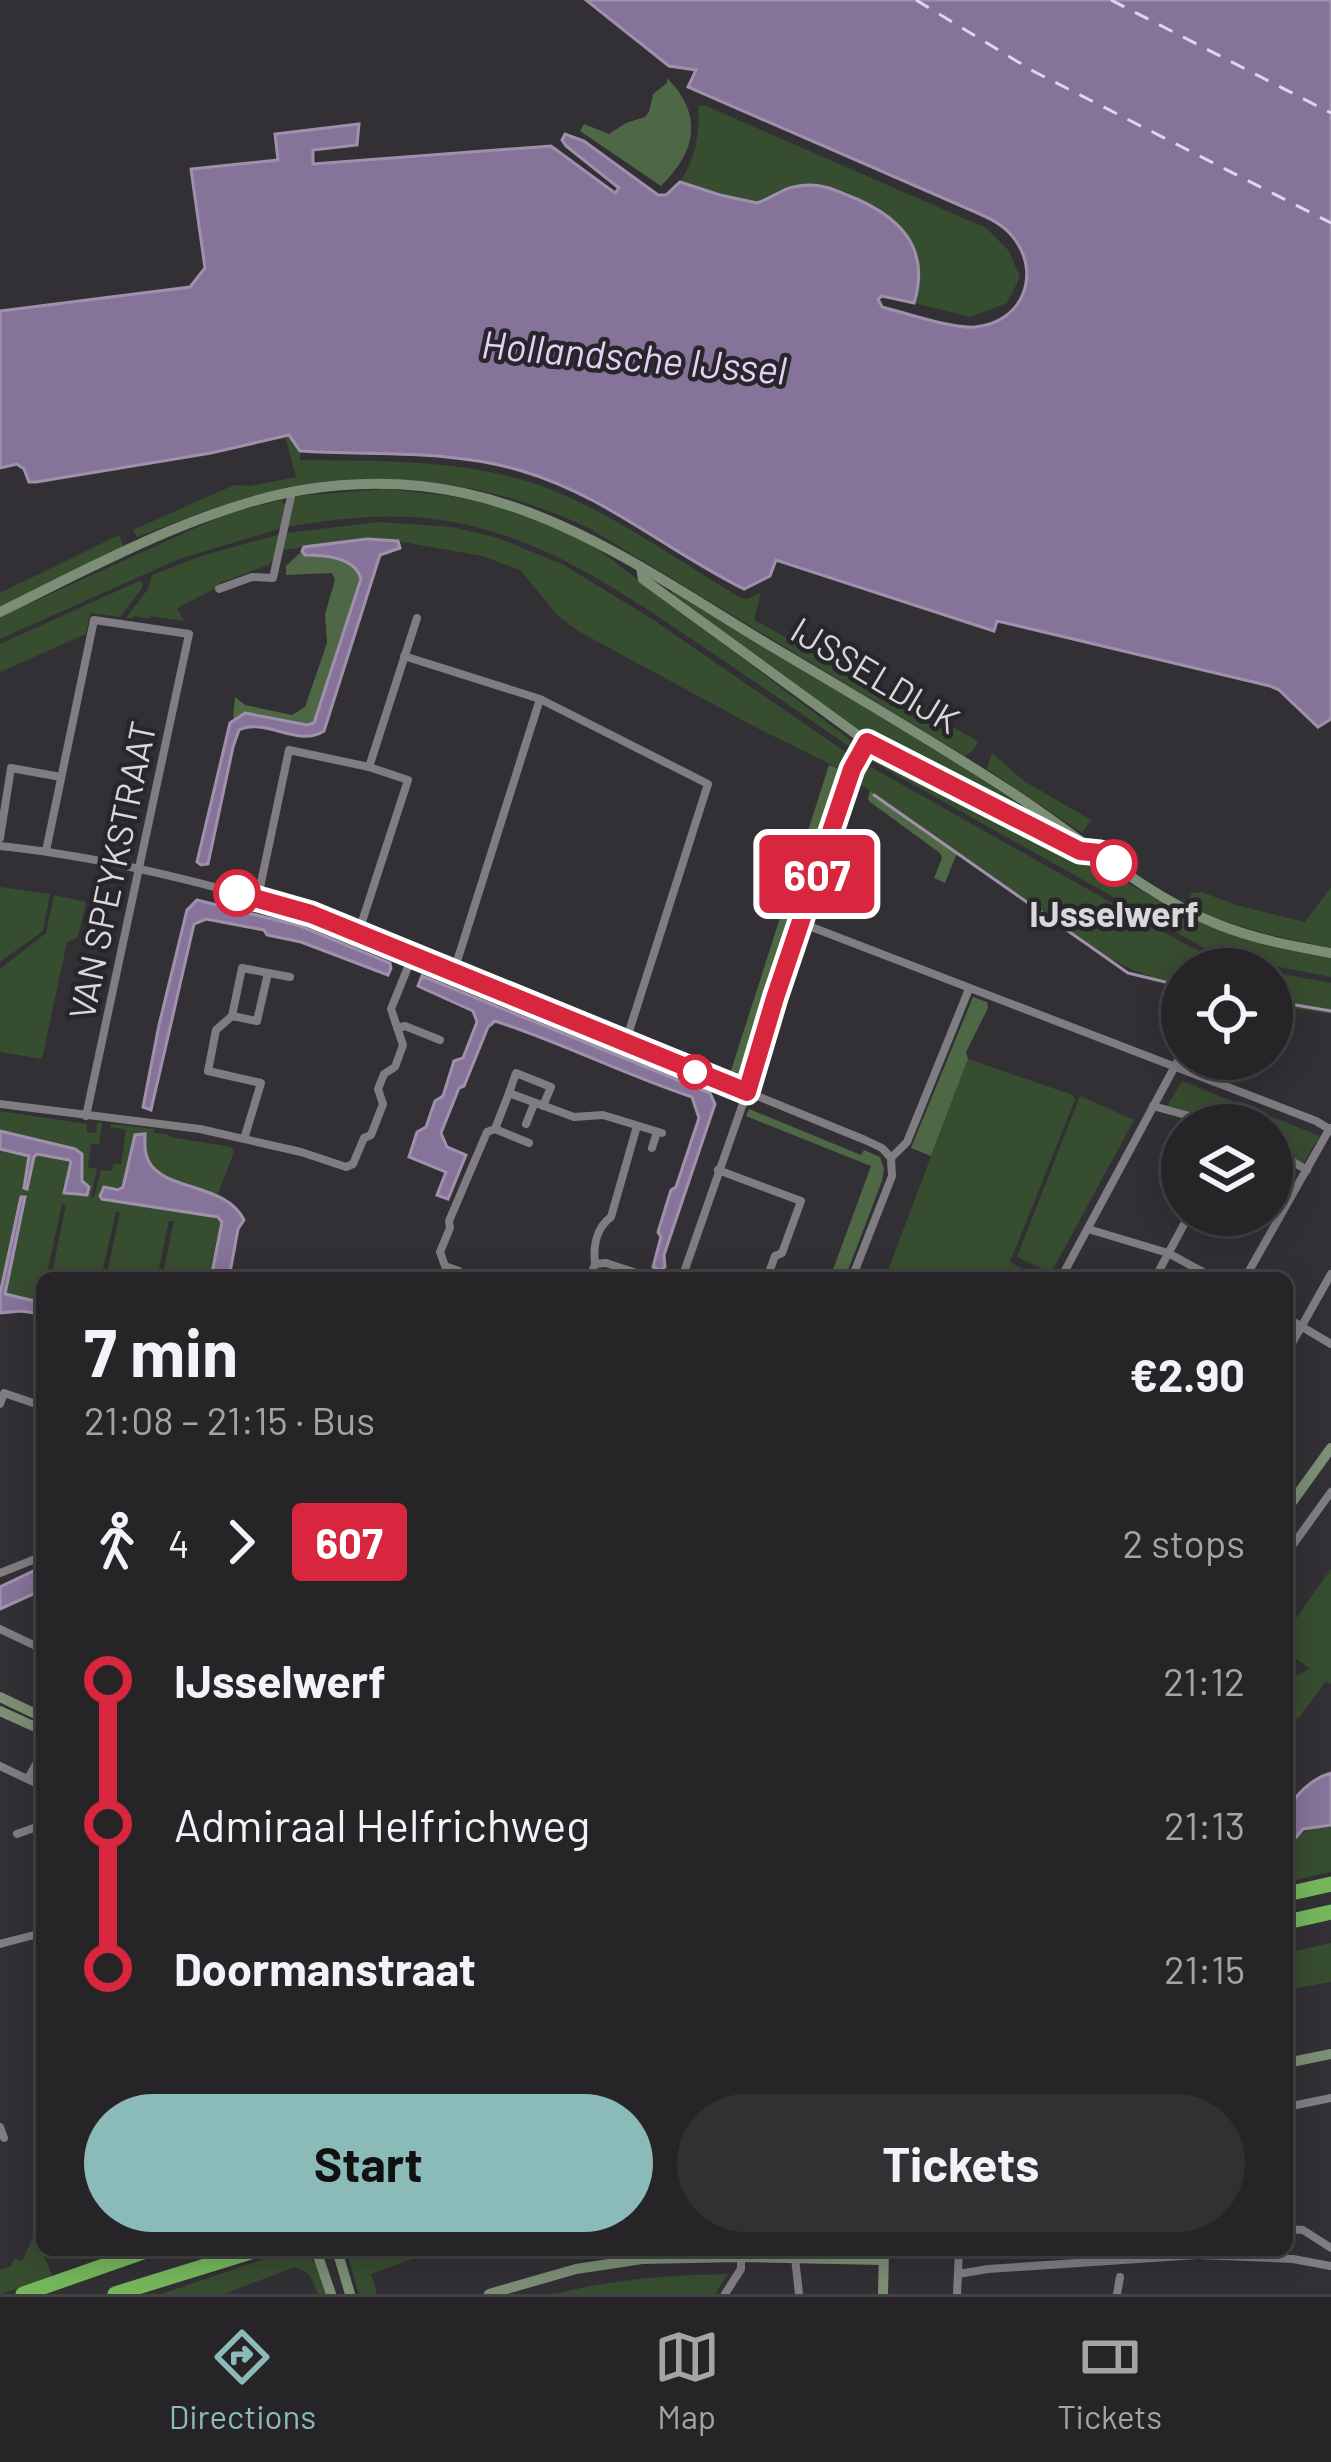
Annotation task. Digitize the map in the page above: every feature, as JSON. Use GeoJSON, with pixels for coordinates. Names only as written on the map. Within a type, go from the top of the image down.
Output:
{"type":"FeatureCollection","features":[{"type":"Feature","properties":{"kind":"highway"},"geometry":{"type":"LineString","coordinates":[[1293,1893],[1331,1884]]}},
{"type":"Feature","properties":{"kind":"highway"},"geometry":{"type":"LineString","coordinates":[[1293,1921],[1331,1914]]}},
{"type":"Feature","properties":{"kind":"highway"},"geometry":{"type":"LineString","coordinates":[[23,2294],[132,2256]]}},
{"type":"Feature","properties":{"kind":"highway"},"geometry":{"type":"LineString","coordinates":[[115,2294],[237,2256]]}},
{"type":"Feature","properties":{"kind":"street","name":"IJSSELDIJK"},"geometry":{"type":"LineString","coordinates":[[0,612],[187,525],[292,493],[374,485],[434,488],[507,503],[572,529],[641,567],[976,770],[1165,899],[1256,938],[1331,953]]}},
{"type":"Feature","properties":{"kind":"street"},"geometry":{"type":"LineString","coordinates":[[219,589],[252,578],[273,578],[292,493]]}},
{"type":"Feature","properties":{"kind":"street"},"geometry":{"type":"LineString","coordinates":[[641,567],[643,579],[867,742],[1080,851],[1100,853]]}},
{"type":"Feature","properties":{"kind":"street"},"geometry":{"type":"LineString","coordinates":[[369,767],[417,618]]}},
{"type":"Feature","properties":{"kind":"street","name":"VAN SPEYKSTRAAT"},"geometry":{"type":"LineString","coordinates":[[62,777],[94,620],[189,634],[86,1116]]}},
{"type":"Feature","properties":{"kind":"street"},"geometry":{"type":"LineString","coordinates":[[404,656],[540,699],[708,784],[625,1044]]}},
{"type":"Feature","properties":{"kind":"street"},"geometry":{"type":"LineString","coordinates":[[453,974],[540,699]]}},
{"type":"Feature","properties":{"kind":"street"},"geometry":{"type":"LineString","coordinates":[[684,1272],[852,769],[867,742]]}},
{"type":"Feature","properties":{"kind":"street"},"geometry":{"type":"LineString","coordinates":[[258,897],[290,750],[408,780],[358,934]]}},
{"type":"Feature","properties":{"kind":"street"},"geometry":{"type":"LineString","coordinates":[[46,851],[62,777],[5,767],[0,842],[258,897],[311,914],[882,1148],[891,1158],[892,1176],[854,1272]]}},
{"type":"Feature","properties":{"kind":"street"},"geometry":{"type":"LineString","coordinates":[[801,923],[1161,1060]]}},
{"type":"Feature","properties":{"kind":"street"},"geometry":{"type":"LineString","coordinates":[[0,1104],[200,1129],[346,1167],[353,1163],[364,1138],[371,1135],[382,1108],[378,1091],[384,1074],[394,1067],[404,1046],[391,1007],[412,957]]}},
{"type":"Feature","properties":{"kind":"street"},"geometry":{"type":"LineString","coordinates":[[244,1138],[261,1083],[208,1071],[216,1030],[232,1016],[242,968],[290,977]]}},
{"type":"Feature","properties":{"kind":"street"},"geometry":{"type":"LineString","coordinates":[[232,1016],[257,1021],[268,973]]}},
{"type":"Feature","properties":{"kind":"street"},"geometry":{"type":"LineString","coordinates":[[891,1158],[907,1142],[969,988]]}},
{"type":"Feature","properties":{"kind":"street"},"geometry":{"type":"LineString","coordinates":[[398,1028],[405,1026],[440,1040]]}},
{"type":"Feature","properties":{"kind":"street"},"geometry":{"type":"LineString","coordinates":[[495,1129],[516,1072],[550,1087],[526,1124]]}},
{"type":"Feature","properties":{"kind":"street"},"geometry":{"type":"LineString","coordinates":[[1064,1272],[1168,1080]]}},
{"type":"Feature","properties":{"kind":"street"},"geometry":{"type":"LineString","coordinates":[[1212,1080],[1330,1128],[1248,1272]]}},
{"type":"Feature","properties":{"kind":"street"},"geometry":{"type":"LineString","coordinates":[[509,1093],[574,1117],[596,1114],[659,1133],[652,1148]]}},
{"type":"Feature","properties":{"kind":"street"},"geometry":{"type":"LineString","coordinates":[[1154,1106],[1161,1108]]}},
{"type":"Feature","properties":{"kind":"street"},"geometry":{"type":"LineString","coordinates":[[593,1272],[594,1247],[602,1224],[611,1217],[637,1126]]}},
{"type":"Feature","properties":{"kind":"street"},"geometry":{"type":"LineString","coordinates":[[459,1272],[445,1266],[440,1252],[487,1132],[495,1129],[529,1143]]}},
{"type":"Feature","properties":{"kind":"street"},"geometry":{"type":"LineString","coordinates":[[1293,1162],[1307,1170]]}},
{"type":"Feature","properties":{"kind":"street"},"geometry":{"type":"LineString","coordinates":[[718,1170],[801,1201],[782,1253],[775,1256],[769,1272]]}},
{"type":"Feature","properties":{"kind":"street"},"geometry":{"type":"LineString","coordinates":[[1088,1229],[1168,1253],[1203,1272]]}},
{"type":"Feature","properties":{"kind":"street"},"geometry":{"type":"LineString","coordinates":[[1158,1272],[1177,1236]]}},
{"type":"Feature","properties":{"kind":"street"},"geometry":{"type":"LineString","coordinates":[[596,1264],[634,1272]]}},
{"type":"Feature","properties":{"kind":"street"},"geometry":{"type":"LineString","coordinates":[[1293,1341],[1331,1274]]}},
{"type":"Feature","properties":{"kind":"street"},"geometry":{"type":"LineString","coordinates":[[1293,1321],[1331,1344]]}},
{"type":"Feature","properties":{"kind":"street"},"geometry":{"type":"LineString","coordinates":[[0,1405],[4,1393],[36,1404]]}},
{"type":"Feature","properties":{"kind":"street"},"geometry":{"type":"LineString","coordinates":[[1293,1499],[1331,1448]]}},
{"type":"Feature","properties":{"kind":"street"},"geometry":{"type":"LineString","coordinates":[[1293,1545],[1331,1492]]}},
{"type":"Feature","properties":{"kind":"street"},"geometry":{"type":"LineString","coordinates":[[0,1573],[36,1559]]}},
{"type":"Feature","properties":{"kind":"street"},"geometry":{"type":"LineString","coordinates":[[0,1630],[36,1646]]}},
{"type":"Feature","properties":{"kind":"street"},"geometry":{"type":"LineString","coordinates":[[0,1697],[36,1714]]}},
{"type":"Feature","properties":{"kind":"street"},"geometry":{"type":"LineString","coordinates":[[0,1711],[36,1727]]}},
{"type":"Feature","properties":{"kind":"street"},"geometry":{"type":"LineString","coordinates":[[28,1779],[36,1764]]}},
{"type":"Feature","properties":{"kind":"street"},"geometry":{"type":"LineString","coordinates":[[0,1766],[36,1783]]}},
{"type":"Feature","properties":{"kind":"street"},"geometry":{"type":"LineString","coordinates":[[16,1834],[36,1828]]}},
{"type":"Feature","properties":{"kind":"street"},"geometry":{"type":"LineString","coordinates":[[0,1944],[36,1935]]}},
{"type":"Feature","properties":{"kind":"street"},"geometry":{"type":"LineString","coordinates":[[1293,2062],[1331,2054]]}},
{"type":"Feature","properties":{"kind":"street"},"geometry":{"type":"LineString","coordinates":[[1293,2106],[1331,2098]]}},
{"type":"Feature","properties":{"kind":"street"},"geometry":{"type":"LineString","coordinates":[[0,2127],[4,2138]]}},
{"type":"Feature","properties":{"kind":"street"},"geometry":{"type":"LineString","coordinates":[[1293,2230],[1307,2232],[1331,2248]]}},
{"type":"Feature","properties":{"kind":"street"},"geometry":{"type":"LineString","coordinates":[[318,2256],[331,2294]]}},
{"type":"Feature","properties":{"kind":"street"},"geometry":{"type":"LineString","coordinates":[[340,2256],[350,2294]]}},
{"type":"Feature","properties":{"kind":"street"},"geometry":{"type":"LineString","coordinates":[[489,2294],[553,2274],[618,2262],[854,2256]]}},
{"type":"Feature","properties":{"kind":"street"},"geometry":{"type":"LineString","coordinates":[[883,2294],[884,2256]]}},
{"type":"Feature","properties":{"kind":"street"},"geometry":{"type":"LineString","coordinates":[[957,2294],[959,2256]]}},
{"type":"Feature","properties":{"kind":"street"},"geometry":{"type":"LineString","coordinates":[[958,2273],[1103,2256]]}},
{"type":"Feature","properties":{"kind":"street"},"geometry":{"type":"LineString","coordinates":[[1221,2256],[1331,2266]]}},
{"type":"Feature","properties":{"kind":"street"},"geometry":{"type":"LineString","coordinates":[[725,2294],[741,2269],[741,2257]]}},
{"type":"Feature","properties":{"kind":"street"},"geometry":{"type":"LineString","coordinates":[[795,2258],[799,2294]]}},
{"type":"Feature","properties":{"kind":"street"},"geometry":{"type":"LineString","coordinates":[[1117,2294],[1120,2277]]}},
{"type":"Feature","properties":{"kind":"green space"},"geometry":{"type":"Polygon","coordinates":[[[667,78],[687,106],[691,133],[682,160],[661,186],[580,131],[584,124],[609,134],[645,117],[653,94],[667,78]]]}},
{"type":"Feature","properties":{"kind":"green space"},"geometry":{"type":"Polygon","coordinates":[[[698,106],[986,228],[1009,251],[1020,277],[1007,303],[971,317],[914,303],[919,285],[915,256],[877,207],[825,186],[781,189],[757,203],[680,182],[696,145],[698,106]]]}},
{"type":"Feature","properties":{"kind":"green space"},"geometry":{"type":"Polygon","coordinates":[[[285,436],[300,451],[300,460],[450,466],[510,477],[565,495],[741,598],[761,592],[754,620],[978,741],[965,756],[592,530],[558,514],[485,492],[409,480],[333,481],[255,496],[137,537],[133,530],[234,485],[296,477],[285,436]]]}},
{"type":"Feature","properties":{"kind":"green space"},"geometry":{"type":"Polygon","coordinates":[[[385,489],[502,507],[587,541],[849,739],[853,749],[627,597],[566,562],[502,534],[414,517],[287,527],[297,496],[385,489]]]}},
{"type":"Feature","properties":{"kind":"green space"},"geometry":{"type":"Polygon","coordinates":[[[281,500],[286,505],[282,528],[179,559],[0,639],[0,617],[224,515],[281,500]]]}},
{"type":"Feature","properties":{"kind":"green space"},"geometry":{"type":"Polygon","coordinates":[[[379,522],[452,527],[498,538],[564,565],[652,619],[850,755],[844,771],[578,631],[558,616],[520,570],[482,556],[398,541],[367,539],[282,550],[286,533],[379,522]]]}},
{"type":"Feature","properties":{"kind":"green space"},"geometry":{"type":"Polygon","coordinates":[[[281,534],[268,565],[220,583],[177,608],[184,621],[126,618],[148,589],[152,575],[281,534]]]}},
{"type":"Feature","properties":{"kind":"green space"},"geometry":{"type":"Polygon","coordinates":[[[119,535],[125,551],[0,608],[0,593],[119,535]]]}},
{"type":"Feature","properties":{"kind":"green space"},"geometry":{"type":"Polygon","coordinates":[[[302,551],[345,561],[361,579],[314,723],[254,713],[233,719],[235,697],[245,705],[292,715],[305,707],[327,643],[325,614],[335,580],[332,573],[286,575],[286,566],[302,551]]]}},
{"type":"Feature","properties":{"kind":"green space"},"geometry":{"type":"Polygon","coordinates":[[[139,581],[142,588],[120,617],[90,613],[86,634],[0,672],[0,644],[139,581]]]}},
{"type":"Feature","properties":{"kind":"green space"},"geometry":{"type":"Polygon","coordinates":[[[669,588],[935,748],[1065,835],[864,735],[669,588]]]}},
{"type":"Feature","properties":{"kind":"green space"},"geometry":{"type":"Polygon","coordinates":[[[992,753],[1024,781],[1091,820],[1082,833],[987,769],[992,753]]]}},
{"type":"Feature","properties":{"kind":"green space"},"geometry":{"type":"Polygon","coordinates":[[[882,757],[1216,929],[1280,948],[1204,948],[866,758],[882,757]]]}},
{"type":"Feature","properties":{"kind":"green space"},"geometry":{"type":"Polygon","coordinates":[[[862,762],[1193,948],[1161,948],[1161,980],[1108,958],[856,781],[862,762]]]}},
{"type":"Feature","properties":{"kind":"green space"},"geometry":{"type":"Polygon","coordinates":[[[829,765],[844,771],[748,1081],[742,1086],[728,1080],[829,765]]]}},
{"type":"Feature","properties":{"kind":"green space"},"geometry":{"type":"Polygon","coordinates":[[[870,791],[957,853],[945,883],[934,878],[940,853],[870,802],[870,791]]]}},
{"type":"Feature","properties":{"kind":"green space"},"geometry":{"type":"Polygon","coordinates":[[[0,887],[50,894],[43,931],[0,962],[0,887]]]}},
{"type":"Feature","properties":{"kind":"green space"},"geometry":{"type":"Polygon","coordinates":[[[1331,887],[1331,948],[1241,926],[1188,905],[1192,893],[1202,892],[1305,922],[1331,887]]]}},
{"type":"Feature","properties":{"kind":"green space"},"geometry":{"type":"Polygon","coordinates":[[[54,895],[86,902],[78,937],[67,942],[42,1059],[0,1052],[0,969],[46,933],[54,895]]]}},
{"type":"Feature","properties":{"kind":"green space"},"geometry":{"type":"Polygon","coordinates":[[[1293,950],[1331,957],[1331,977],[1293,970],[1293,950]]]}},
{"type":"Feature","properties":{"kind":"green space"},"geometry":{"type":"Polygon","coordinates":[[[1293,976],[1331,983],[1331,1014],[1293,1008],[1293,976]]]}},
{"type":"Feature","properties":{"kind":"green space"},"geometry":{"type":"Polygon","coordinates":[[[973,997],[987,1002],[988,1008],[966,1052],[968,1059],[931,1156],[911,1148],[973,997]]]}},
{"type":"Feature","properties":{"kind":"green space"},"geometry":{"type":"Polygon","coordinates":[[[968,1059],[1073,1095],[1075,1100],[1010,1262],[1028,1272],[887,1272],[968,1059]]]}},
{"type":"Feature","properties":{"kind":"green space"},"geometry":{"type":"Polygon","coordinates":[[[1182,1081],[1240,1104],[1168,1104],[1182,1081]]]}},
{"type":"Feature","properties":{"kind":"green space"},"geometry":{"type":"Polygon","coordinates":[[[1080,1096],[1134,1120],[1052,1272],[1017,1257],[1080,1096]]]}},
{"type":"Feature","properties":{"kind":"green space"},"geometry":{"type":"Polygon","coordinates":[[[749,1109],[861,1155],[864,1150],[880,1157],[882,1181],[847,1272],[832,1272],[871,1166],[746,1116],[749,1109]]]}},
{"type":"Feature","properties":{"kind":"green space"},"geometry":{"type":"Polygon","coordinates":[[[0,1111],[87,1124],[87,1133],[96,1133],[97,1123],[102,1123],[99,1144],[91,1144],[88,1167],[97,1169],[94,1198],[101,1170],[112,1171],[113,1164],[121,1164],[126,1130],[111,1124],[231,1147],[234,1152],[217,1196],[158,1171],[146,1152],[146,1138],[123,1188],[100,1196],[218,1217],[222,1222],[212,1272],[163,1272],[174,1221],[169,1221],[158,1272],[107,1272],[120,1213],[116,1212],[102,1272],[52,1272],[66,1205],[62,1204],[47,1272],[36,1272],[36,1299],[7,1297],[20,1197],[0,1294],[0,1149],[29,1156],[24,1188],[37,1154],[71,1162],[64,1193],[84,1184],[84,1163],[75,1149],[0,1131],[0,1111]]]}},
{"type":"Feature","properties":{"kind":"green space"},"geometry":{"type":"Polygon","coordinates":[[[1293,1125],[1320,1136],[1303,1164],[1293,1158],[1293,1125]]]}},
{"type":"Feature","properties":{"kind":"green space"},"geometry":{"type":"Polygon","coordinates":[[[1331,1569],[1331,1684],[1326,1681],[1298,1719],[1293,1715],[1293,1677],[1310,1669],[1293,1656],[1293,1623],[1331,1569]]]}},
{"type":"Feature","properties":{"kind":"green space"},"geometry":{"type":"Polygon","coordinates":[[[1331,1825],[1331,1872],[1293,1881],[1293,1840],[1331,1825]]]}},
{"type":"Feature","properties":{"kind":"green space"},"geometry":{"type":"Polygon","coordinates":[[[1331,1943],[1331,1982],[1293,1989],[1293,1952],[1331,1943]]]}},
{"type":"Feature","properties":{"kind":"green space"},"geometry":{"type":"Polygon","coordinates":[[[36,2240],[36,2256],[44,2256],[53,2277],[0,2294],[0,2270],[11,2266],[15,2258],[22,2261],[36,2240]]]}},
{"type":"Feature","properties":{"kind":"green space"},"geometry":{"type":"Polygon","coordinates":[[[273,2256],[310,2256],[326,2294],[318,2294],[309,2274],[295,2267],[224,2294],[161,2294],[273,2256]]]}},
{"type":"Feature","properties":{"kind":"green space"},"geometry":{"type":"Polygon","coordinates":[[[348,2256],[420,2256],[371,2274],[377,2294],[359,2294],[348,2256]]]}},
{"type":"Feature","properties":{"kind":"green space"},"geometry":{"type":"Polygon","coordinates":[[[728,2274],[715,2294],[555,2294],[641,2279],[728,2274]]]}},
{"type":"Feature","properties":{"kind":"water","name":"Hollandsche IJssel"},"geometry":{"type":"Polygon","coordinates":[[[586,0],[1331,0],[1331,719],[1318,727],[1270,686],[997,621],[994,631],[776,560],[770,576],[744,589],[581,494],[495,464],[439,456],[300,451],[289,435],[36,482],[29,482],[17,464],[0,468],[0,311],[190,287],[205,268],[191,169],[278,160],[275,134],[359,124],[357,145],[313,150],[313,164],[551,146],[615,193],[619,188],[566,146],[565,134],[584,141],[658,195],[666,195],[680,182],[757,203],[793,187],[825,187],[881,212],[914,248],[918,282],[914,303],[882,296],[878,299],[882,307],[975,327],[992,323],[1016,306],[1023,294],[1026,266],[1022,251],[1000,225],[688,87],[696,70],[669,66],[586,0]]]}},
{"type":"Feature","properties":{"kind":"water"},"geometry":{"type":"Polygon","coordinates":[[[367,539],[398,541],[400,548],[380,555],[324,731],[304,736],[260,727],[239,730],[208,864],[201,865],[197,862],[230,723],[245,713],[314,723],[361,579],[346,562],[305,555],[304,547],[367,539]]]}},
{"type":"Feature","properties":{"kind":"water"},"geometry":{"type":"Polygon","coordinates":[[[197,900],[300,926],[390,963],[391,968],[388,975],[301,942],[267,935],[264,930],[206,919],[194,924],[151,1110],[143,1107],[159,1025],[187,910],[197,900]]]}},
{"type":"Feature","properties":{"kind":"water"},"geometry":{"type":"Polygon","coordinates":[[[422,976],[710,1093],[715,1104],[664,1255],[665,1267],[653,1267],[661,1237],[658,1232],[699,1118],[692,1097],[495,1021],[488,1027],[441,1133],[447,1147],[466,1155],[448,1199],[437,1195],[446,1172],[409,1157],[417,1132],[426,1127],[435,1101],[443,1096],[454,1061],[463,1058],[477,1022],[473,1011],[418,986],[422,976]]]}},
{"type":"Feature","properties":{"kind":"water"},"geometry":{"type":"Polygon","coordinates":[[[0,1131],[82,1154],[87,1195],[64,1193],[69,1160],[37,1154],[24,1188],[29,1156],[0,1149],[0,1131]]]}},
{"type":"Feature","properties":{"kind":"water"},"geometry":{"type":"Polygon","coordinates":[[[145,1134],[146,1155],[157,1171],[224,1199],[244,1220],[230,1272],[212,1272],[222,1222],[218,1217],[102,1199],[104,1187],[123,1187],[135,1135],[145,1134]]]}},
{"type":"Feature","properties":{"kind":"water"},"geometry":{"type":"Polygon","coordinates":[[[21,1197],[25,1197],[5,1294],[36,1301],[36,1313],[0,1313],[21,1197]]]}},
{"type":"Feature","properties":{"kind":"water"},"geometry":{"type":"Polygon","coordinates":[[[36,1570],[36,1593],[0,1609],[0,1587],[36,1570]]]}},
{"type":"Feature","properties":{"kind":"water"},"geometry":{"type":"Polygon","coordinates":[[[1331,1773],[1331,1825],[1303,1829],[1293,1841],[1293,1802],[1317,1779],[1331,1773]]]}},
{"type":"Feature","properties":{"kind":"waterway"},"geometry":{"type":"LineString","coordinates":[[874,795],[1128,973],[1161,981]]}},
{"type":"Feature","properties":{"kind":"waterway"},"geometry":{"type":"LineString","coordinates":[[1293,1005],[1331,1011]]}},
{"type":"Feature","properties":{"kind":"ferry route"},"geometry":{"type":"LineString","coordinates":[[916,0],[1033,71],[1331,223]]}},
{"type":"Feature","properties":{"kind":"ferry route"},"geometry":{"type":"LineString","coordinates":[[1111,0],[1331,113]]}},
{"type":"Feature","properties":{"kind":"bus line","name":"607"},"geometry":{"type":"LineString","coordinates":[[237,893],[311,914],[747,1092],[852,769],[867,742],[1080,851],[1100,853],[1114,863]]}},
{"type":"Feature","properties":{"kind":"place","name":"IJsselwerf"},"geometry":{"type":"Point","coordinates":[1114,863]}}]}
